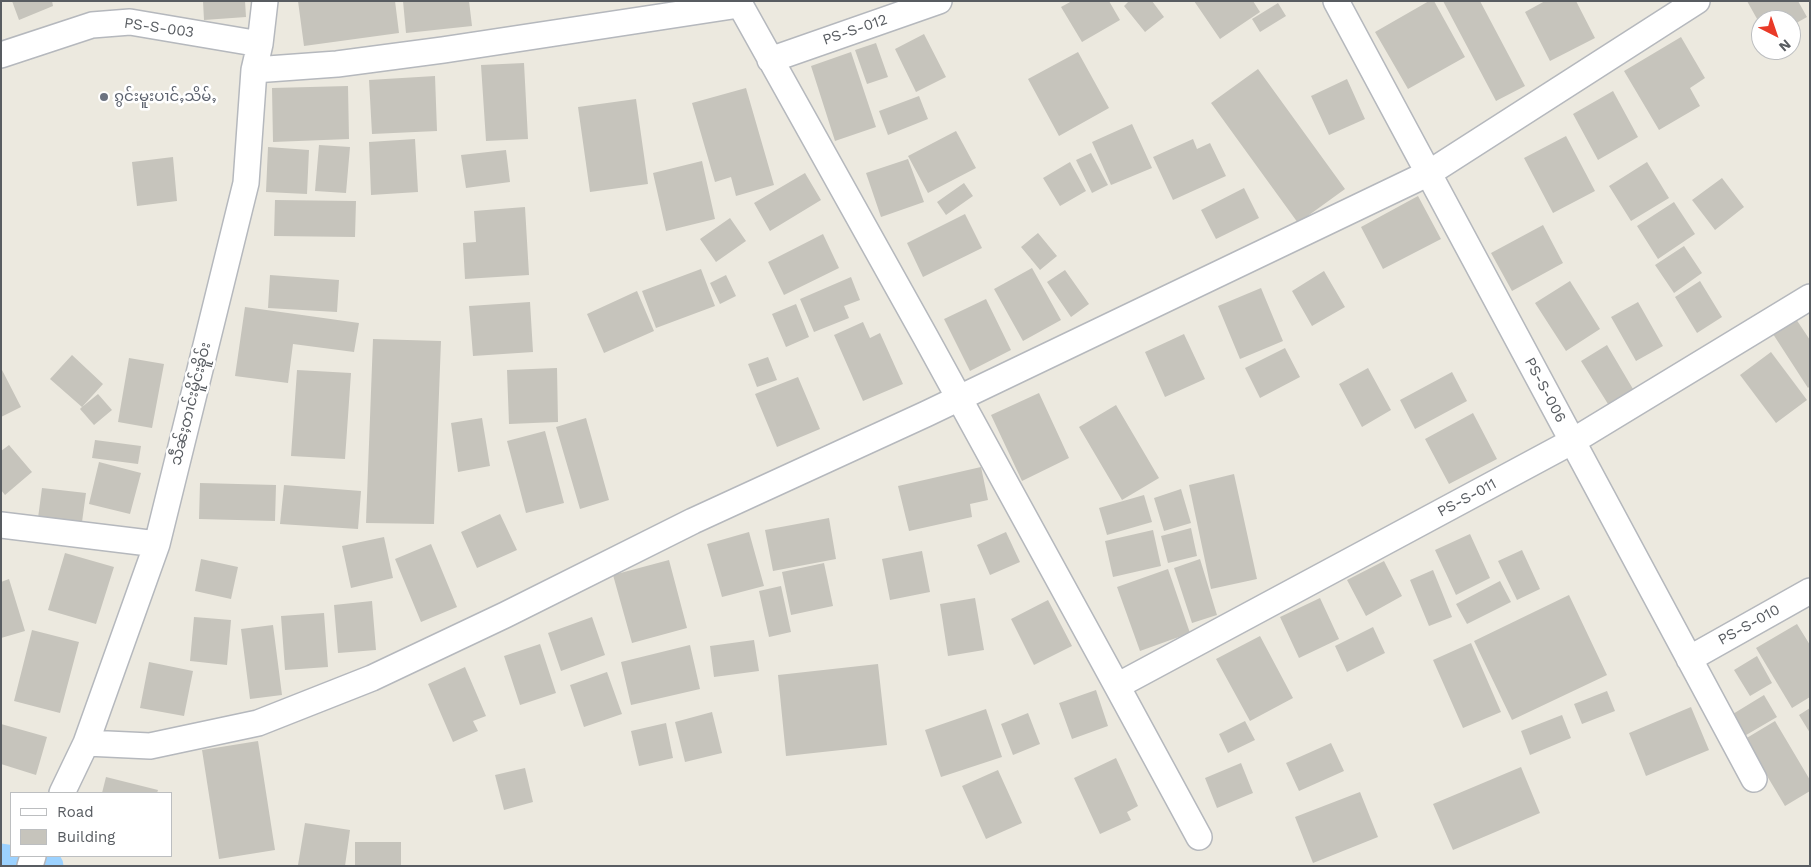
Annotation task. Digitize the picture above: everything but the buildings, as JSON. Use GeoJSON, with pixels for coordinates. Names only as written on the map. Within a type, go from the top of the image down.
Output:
{"type":"FeatureCollection","features":[{"type":"Feature","properties":{"kind":"street","name":"သဵၼ်ႈတၢင်းမိူင်းၶိူဝ်း"},"geometry":{"type":"LineString","coordinates":[[62,792],[86,743],[157,544],[246,183],[254,70],[260,44],[265,1]]}},
{"type":"Feature","properties":{"kind":"street","name":"PS-S-012"},"geometry":{"type":"LineString","coordinates":[[770,60],[940,1]]}},
{"type":"Feature","properties":{"kind":"street","name":"PS-S-006"},"geometry":{"type":"LineString","coordinates":[[1336,1],[1754,779]]}},
{"type":"Feature","properties":{"kind":"street"},"geometry":{"type":"LineString","coordinates":[[86,743],[150,746],[258,723],[372,678],[505,615],[693,521],[959,398],[1429,173],[1697,1]]}},
{"type":"Feature","properties":{"kind":"street"},"geometry":{"type":"LineString","coordinates":[[254,70],[336,64],[443,50],[738,3],[959,398],[1198,838]]}},
{"type":"Feature","properties":{"kind":"street","name":"PS-S-003"},"geometry":{"type":"LineString","coordinates":[[1,55],[92,25],[130,22],[260,44]]}},
{"type":"Feature","properties":{"kind":"street","name":"PS-S-011"},"geometry":{"type":"LineString","coordinates":[[1117,686],[1573,441],[1810,297]]}},
{"type":"Feature","properties":{"kind":"street"},"geometry":{"type":"LineString","coordinates":[[1,525],[157,544]]}},
{"type":"Feature","properties":{"kind":"street","name":"PS-S-010"},"geometry":{"type":"LineString","coordinates":[[1689,659],[1810,591]]}},
{"type":"Feature","properties":{"kind":"waterway"},"geometry":{"type":"LineString","coordinates":[[1,859],[48,866]]}},
{"type":"Feature","properties":{"kind":"place","name":"ၵွင်းမူးပၢင်ႇသိမ်ႇ"},"geometry":{"type":"Point","coordinates":[104,97]}}]}
